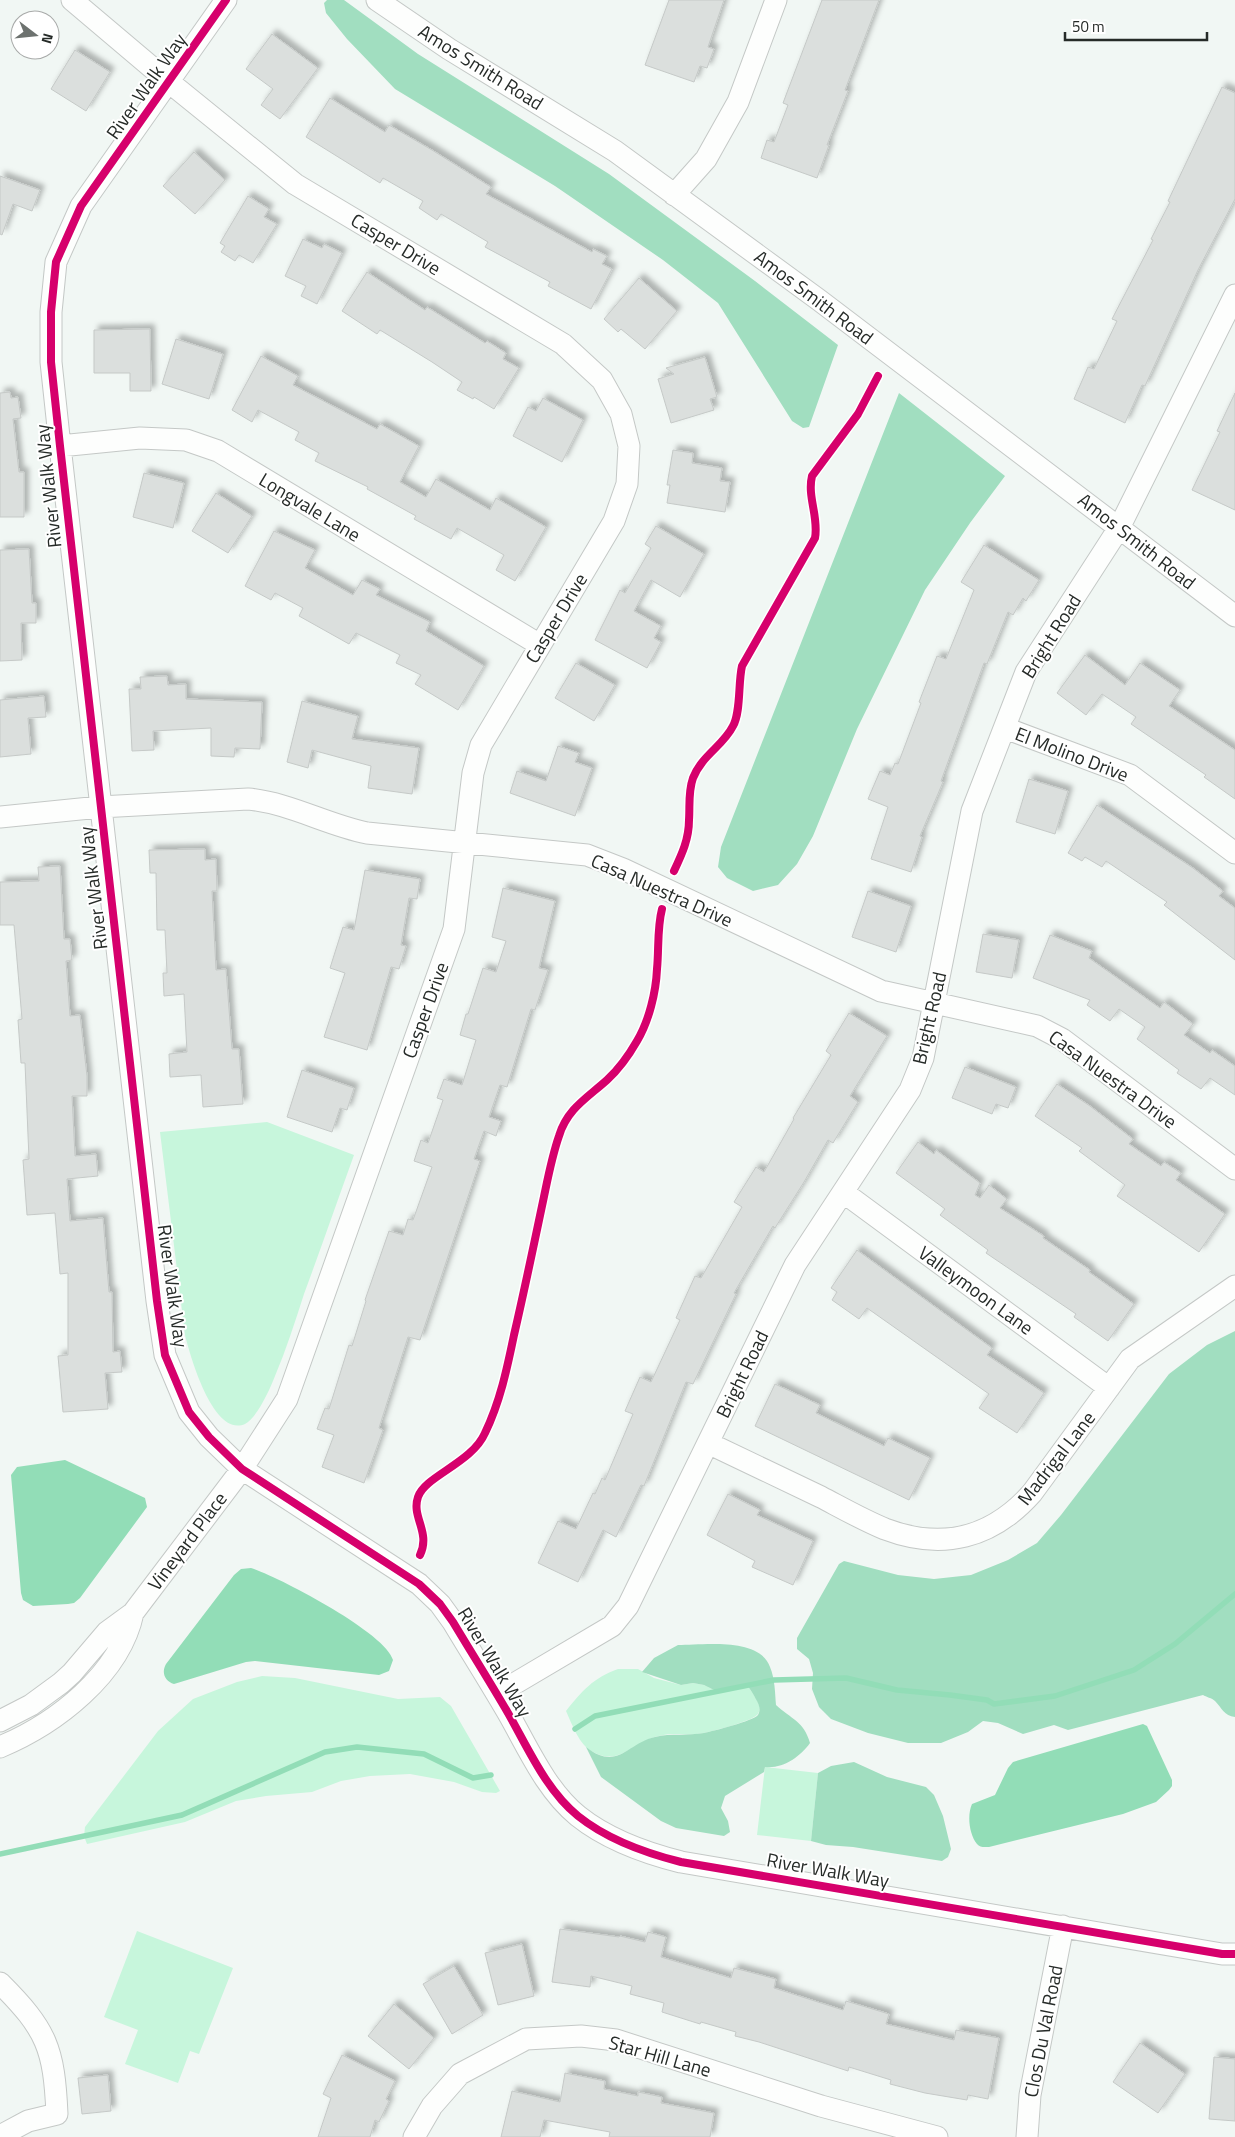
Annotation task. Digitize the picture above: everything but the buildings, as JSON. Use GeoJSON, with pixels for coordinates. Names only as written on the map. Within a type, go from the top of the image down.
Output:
{"type":"FeatureCollection","features":[{"type":"Feature","properties":{"kind":"street","name":"Casper Drive"},"geometry":{"type":"LineString","coordinates":[[72,0],[168,82],[296,184],[563,344],[602,380],[621,414],[629,446],[627,484],[614,521],[481,745],[473,773],[454,929],[287,1398],[242,1469]]}},
{"type":"Feature","properties":{"kind":"street","name":"River Walk Way"},"geometry":{"type":"LineString","coordinates":[[226,0],[81,206],[56,262],[51,312],[51,362],[60,446],[100,807],[165,1355],[190,1412],[208,1438],[242,1469],[419,1584],[440,1604],[453,1622],[540,1769],[560,1796],[578,1815],[608,1835],[652,1855],[1222,1954],[1235,1954]]}},
{"type":"Feature","properties":{"kind":"street","name":"Amos Smith Road"},"geometry":{"type":"LineString","coordinates":[[377,0],[449,49],[615,151],[819,300],[1235,616]]}},
{"type":"Feature","properties":{"kind":"street"},"geometry":{"type":"LineString","coordinates":[[674,194],[706,159],[738,102],[776,0]]}},
{"type":"Feature","properties":{"kind":"street","name":"Bright Road"},"geometry":{"type":"LineString","coordinates":[[496,1694],[612,1626],[628,1606],[795,1265],[910,1090],[923,1058],[972,811],[1026,672],[1119,528],[1235,295]]}},
{"type":"Feature","properties":{"kind":"street","name":"Longvale Lane"},"geometry":{"type":"LineString","coordinates":[[60,446],[140,438],[186,440],[218,451],[540,646]]}},
{"type":"Feature","properties":{"kind":"street","name":"El Molino Drive"},"geometry":{"type":"LineString","coordinates":[[1004,728],[1130,775],[1235,853]]}},
{"type":"Feature","properties":{"kind":"street","name":"Casa Nuestra Drive"},"geometry":{"type":"LineString","coordinates":[[0,817],[100,807],[258,800],[272,803],[344,829],[367,833],[587,855],[623,869],[881,991],[1037,1026],[1062,1039],[1235,1169]]}},
{"type":"Feature","properties":{"kind":"street","name":"Valleymoon Lane"},"geometry":{"type":"LineString","coordinates":[[843,1192],[1109,1388]]}},
{"type":"Feature","properties":{"kind":"street","name":"Madrigal Lane"},"geometry":{"type":"LineString","coordinates":[[708,1442],[885,1529],[925,1539],[966,1536],[986,1530],[1004,1520],[1019,1508],[1130,1359],[1235,1286]]}},
{"type":"Feature","properties":{"kind":"street","name":"Vineyard Place"},"geometry":{"type":"LineString","coordinates":[[0,1721],[44,1696],[72,1673],[107,1632],[133,1614],[242,1469]]}},
{"type":"Feature","properties":{"kind":"street","name":"Vineyard Place"},"geometry":{"type":"LineString","coordinates":[[0,1747],[28,1734],[61,1713],[79,1698],[99,1676],[128,1632],[133,1614]]}},
{"type":"Feature","properties":{"kind":"street"},"geometry":{"type":"LineString","coordinates":[[83,1660],[99,1676]]}},
{"type":"Feature","properties":{"kind":"street","name":"Clos Du Val Road"},"geometry":{"type":"LineString","coordinates":[[1027,2137],[1030,2094],[1063,1926]]}},
{"type":"Feature","properties":{"kind":"street"},"geometry":{"type":"LineString","coordinates":[[0,1984],[23,2006],[43,2035],[51,2057],[55,2078],[57,2114],[28,2121],[0,2136]]}},
{"type":"Feature","properties":{"kind":"street","name":"Star Hill Lane"},"geometry":{"type":"LineString","coordinates":[[414,2137],[432,2106],[460,2074],[526,2039],[580,2036],[616,2040],[821,2106],[937,2137]]}},
{"type":"Feature","properties":{"kind":"shaded area"},"geometry":{"type":"Polygon","coordinates":[[[327,0],[344,0],[418,54],[609,174],[755,281],[838,345],[809,427],[803,428],[792,421],[718,303],[663,260],[555,186],[395,89],[347,39],[326,13],[324,3],[327,0]]]}},
{"type":"Feature","properties":{"kind":"shaded area"},"geometry":{"type":"Polygon","coordinates":[[[899,393],[1005,476],[970,523],[925,590],[857,729],[813,836],[797,864],[778,885],[753,891],[727,878],[718,867],[721,847],[899,393]]]}},
{"type":"Feature","properties":{"kind":"shaded area"},"geometry":{"type":"Polygon","coordinates":[[[267,1122],[354,1155],[287,1346],[270,1388],[263,1403],[250,1421],[245,1424],[233,1425],[223,1419],[213,1407],[205,1392],[185,1335],[160,1132],[267,1122]]]}},
{"type":"Feature","properties":{"kind":"shaded area"},"geometry":{"type":"Polygon","coordinates":[[[1235,1331],[1235,1717],[1226,1713],[1214,1700],[1203,1695],[1068,1730],[1054,1725],[1023,1734],[998,1723],[983,1721],[968,1732],[941,1743],[908,1743],[868,1733],[831,1719],[819,1707],[812,1689],[813,1673],[809,1659],[797,1649],[797,1638],[839,1564],[844,1561],[898,1575],[934,1579],[971,1575],[1008,1560],[1037,1543],[1061,1515],[1169,1374],[1207,1345],[1235,1331]]]}},
{"type":"Feature","properties":{"kind":"shaded area"},"geometry":{"type":"Polygon","coordinates":[[[65,1460],[145,1498],[147,1507],[80,1598],[74,1603],[33,1606],[23,1600],[21,1593],[11,1475],[17,1467],[65,1460]]]}},
{"type":"Feature","properties":{"kind":"shaded area"},"geometry":{"type":"Polygon","coordinates":[[[251,1568],[284,1582],[352,1621],[386,1649],[393,1660],[389,1671],[379,1675],[255,1661],[174,1684],[168,1681],[164,1673],[166,1664],[234,1575],[241,1569],[251,1568]]]}},
{"type":"Feature","properties":{"kind":"shaded area"},"geometry":{"type":"Polygon","coordinates":[[[678,1645],[730,1645],[755,1651],[764,1657],[773,1676],[776,1705],[801,1725],[810,1743],[790,1761],[778,1766],[765,1767],[764,1772],[725,1796],[721,1808],[728,1821],[730,1832],[724,1836],[676,1828],[661,1821],[601,1777],[586,1747],[606,1757],[615,1756],[622,1754],[645,1740],[655,1737],[704,1733],[741,1723],[758,1715],[760,1709],[758,1704],[746,1685],[716,1691],[704,1685],[693,1683],[681,1685],[642,1672],[654,1658],[678,1645]]]}},
{"type":"Feature","properties":{"kind":"shaded area"},"geometry":{"type":"Polygon","coordinates":[[[618,1669],[638,1669],[654,1678],[681,1685],[693,1683],[704,1685],[716,1691],[746,1685],[757,1700],[759,1712],[749,1720],[724,1728],[698,1734],[659,1736],[619,1755],[611,1757],[602,1756],[588,1749],[576,1734],[566,1711],[577,1697],[595,1681],[618,1669]]]}},
{"type":"Feature","properties":{"kind":"shaded area"},"geometry":{"type":"Polygon","coordinates":[[[262,1676],[295,1678],[398,1699],[440,1697],[451,1706],[500,1791],[496,1793],[482,1792],[454,1782],[410,1774],[370,1776],[341,1781],[312,1792],[236,1801],[185,1822],[87,1844],[84,1836],[85,1827],[158,1731],[193,1699],[237,1682],[262,1676]]]}},
{"type":"Feature","properties":{"kind":"shaded area"},"geometry":{"type":"Polygon","coordinates":[[[1143,1724],[1147,1726],[1172,1780],[1172,1786],[1156,1802],[1123,1814],[989,1847],[981,1847],[974,1840],[970,1824],[970,1808],[972,1804],[995,1795],[1008,1768],[1013,1762],[1143,1724]]]}},
{"type":"Feature","properties":{"kind":"shaded area"},"geometry":{"type":"Polygon","coordinates":[[[854,1762],[887,1777],[926,1787],[934,1795],[943,1816],[951,1849],[948,1857],[942,1861],[853,1847],[826,1845],[811,1841],[818,1773],[831,1766],[854,1762]]]}},
{"type":"Feature","properties":{"kind":"shaded area"},"geometry":{"type":"Polygon","coordinates":[[[765,1767],[818,1773],[811,1841],[757,1835],[765,1767]]]}},
{"type":"Feature","properties":{"kind":"shaded area"},"geometry":{"type":"Polygon","coordinates":[[[137,1931],[233,1968],[199,2054],[190,2051],[178,2083],[125,2064],[138,2030],[104,2017],[137,1931]]]}},
{"type":"Feature","properties":{"kind":"waterway"},"geometry":{"type":"LineString","coordinates":[[575,1729],[595,1716],[774,1680],[846,1678],[897,1690],[987,1700],[994,1704],[1055,1696],[1134,1670],[1175,1644],[1235,1594]]}},
{"type":"Feature","properties":{"kind":"waterway"},"geometry":{"type":"LineString","coordinates":[[0,1854],[182,1815],[325,1752],[357,1747],[424,1754],[473,1778],[491,1775]]}},
{"type":"Feature","properties":{"kind":"cycle path"},"geometry":{"type":"LineString","coordinates":[[226,0],[81,206],[56,262],[51,312],[51,362],[60,446],[157,1301],[165,1355],[189,1412],[209,1437],[242,1469],[419,1584],[440,1604],[453,1622],[508,1713],[538,1768],[556,1794],[578,1816],[614,1839],[640,1850],[681,1862],[1222,1954],[1235,1954]]}},
{"type":"Feature","properties":{"kind":"cycle path"},"geometry":{"type":"LineString","coordinates":[[674,871],[688,834],[690,793],[693,778],[702,763],[733,726],[736,720],[742,666],[815,538],[816,522],[811,492],[812,476],[858,414],[878,376]]}},
{"type":"Feature","properties":{"kind":"cycle path"},"geometry":{"type":"LineString","coordinates":[[420,1555],[423,1539],[417,1511],[418,1497],[422,1489],[430,1482],[460,1461],[479,1444],[499,1397],[509,1360],[551,1162],[563,1127],[572,1111],[620,1067],[645,1025],[655,987],[659,924],[662,909]]}}]}
